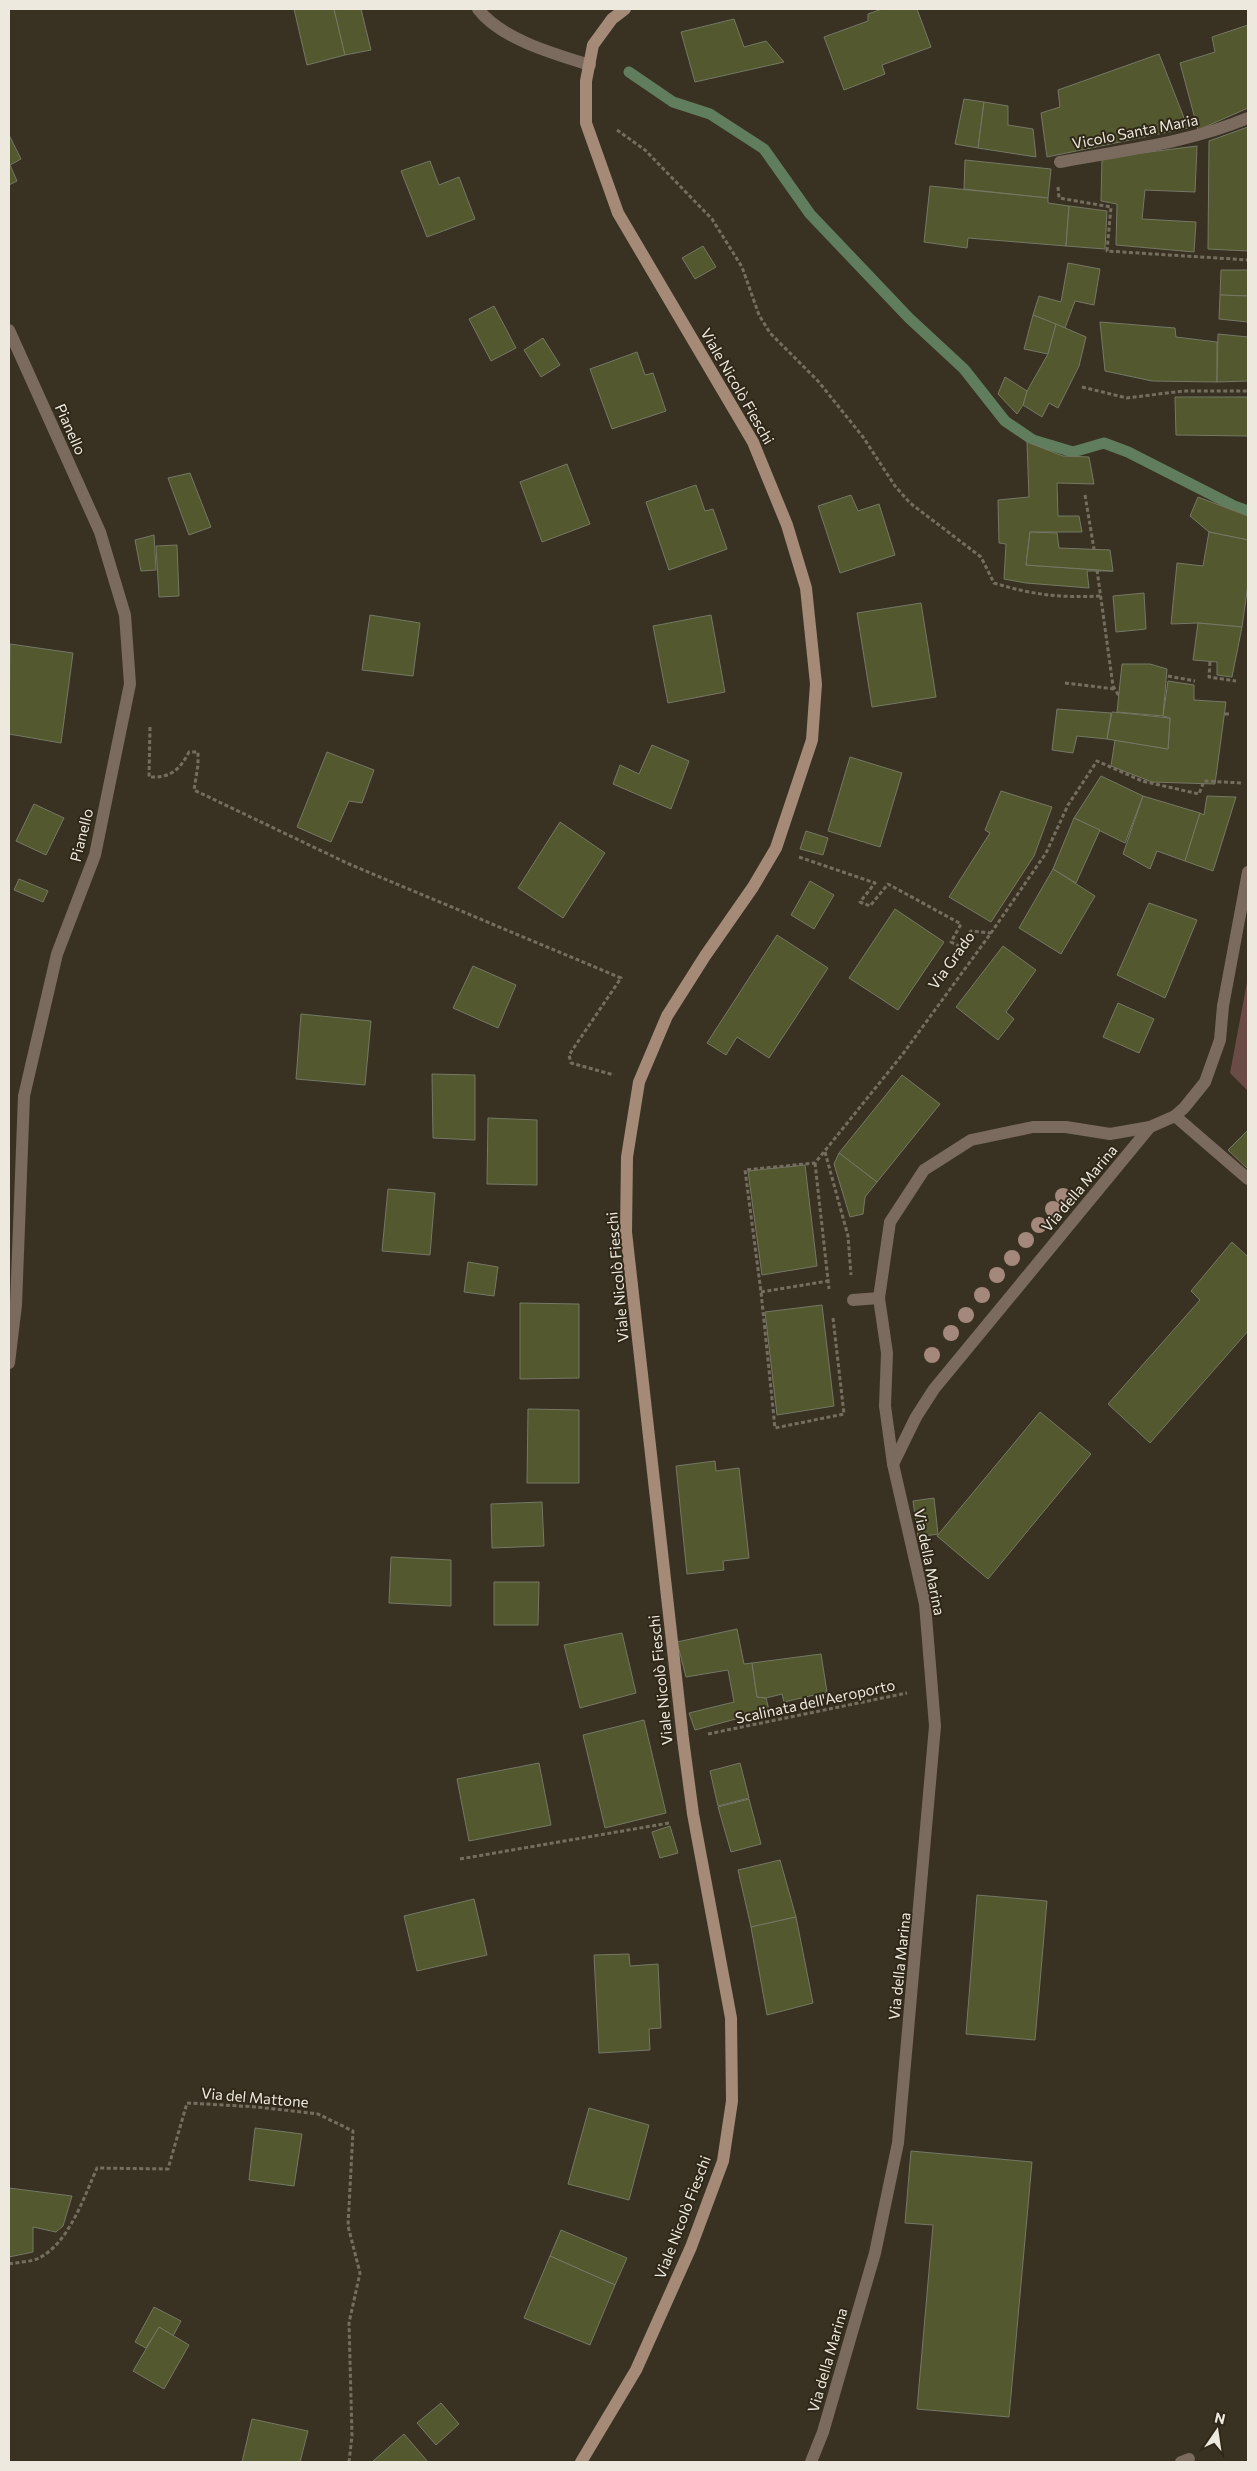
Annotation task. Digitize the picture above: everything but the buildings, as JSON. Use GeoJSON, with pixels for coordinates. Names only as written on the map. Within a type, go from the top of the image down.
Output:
{"type":"FeatureCollection","features":[{"type":"Feature","properties":{"kind":"main road","name":"Viale Nicolò Fieschi"},"geometry":{"type":"LineString","coordinates":[[581,2462],[636,2370],[691,2247],[723,2161],[732,2101],[731,2018],[693,1814],[626,1232],[628,1157],[638,1082],[668,1016],[705,956],[753,887],[776,848],[812,740],[816,684],[806,588],[787,525],[753,442],[618,213],[586,123],[586,81],[594,45],[612,19],[625,9]]}},
{"type":"Feature","properties":{"kind":"street"},"geometry":{"type":"LineString","coordinates":[[478,9],[484,17],[532,47],[590,65]]}},
{"type":"Feature","properties":{"kind":"street","name":"Vicolo Santa Maria"},"geometry":{"type":"LineString","coordinates":[[1060,162],[1215,132],[1248,118]]}},
{"type":"Feature","properties":{"kind":"street","name":"Pianello"},"geometry":{"type":"LineString","coordinates":[[9,330],[100,532],[125,615],[130,684],[95,855],[57,954],[24,1096],[16,1304],[9,1363]]}},
{"type":"Feature","properties":{"kind":"street","name":"Via della Marina"},"geometry":{"type":"LineString","coordinates":[[811,2462],[823,2432],[875,2253],[898,2143],[930,1725],[925,1604],[893,1464],[885,1406],[887,1353],[880,1298],[890,1222],[924,1170],[971,1140],[1033,1127],[1066,1127],[1110,1134],[1150,1127],[1175,1116],[1205,1082],[1220,1040],[1224,1006],[1248,872]]}},
{"type":"Feature","properties":{"kind":"street"},"geometry":{"type":"LineString","coordinates":[[1175,1116],[1248,1179]]}},
{"type":"Feature","properties":{"kind":"street","name":"Via della Marina"},"geometry":{"type":"LineString","coordinates":[[893,1464],[916,1417],[934,1389],[1150,1127]]}},
{"type":"Feature","properties":{"kind":"street"},"geometry":{"type":"LineString","coordinates":[[853,1300],[880,1298]]}},
{"type":"Feature","properties":{"kind":"path"},"geometry":{"type":"LineString","coordinates":[[586,123],[608,124],[645,150],[712,219],[742,267],[759,315],[770,333],[818,381],[862,437],[895,486],[910,503],[981,557],[994,583],[1025,593],[1101,596]]}},
{"type":"Feature","properties":{"kind":"path","name":"Vicolo Santa Maria"},"geometry":{"type":"LineString","coordinates":[[1060,162],[1059,198],[1111,207],[1107,251],[1248,260]]}},
{"type":"Feature","properties":{"kind":"path"},"geometry":{"type":"LineString","coordinates":[[1082,387],[1127,398],[1183,391],[1248,391]]}},
{"type":"Feature","properties":{"kind":"path"},"geometry":{"type":"LineString","coordinates":[[1085,495],[1094,549]]}},
{"type":"Feature","properties":{"kind":"path"},"geometry":{"type":"LineString","coordinates":[[1097,570],[1115,689],[1119,696]]}},
{"type":"Feature","properties":{"kind":"path"},"geometry":{"type":"LineString","coordinates":[[1210,662],[1209,677],[1236,681]]}},
{"type":"Feature","properties":{"kind":"path"},"geometry":{"type":"LineString","coordinates":[[1168,676],[1195,681]]}},
{"type":"Feature","properties":{"kind":"path"},"geometry":{"type":"LineString","coordinates":[[1065,683],[1115,689]]}},
{"type":"Feature","properties":{"kind":"path"},"geometry":{"type":"LineString","coordinates":[[150,723],[149,777],[163,778],[172,774],[183,764],[189,752],[198,752],[194,790],[349,864],[621,978],[569,1055],[571,1063],[638,1082]]}},
{"type":"Feature","properties":{"kind":"path","name":"Via Grado"},"geometry":{"type":"LineString","coordinates":[[815,1163],[902,1055],[991,933],[1046,853],[1068,805],[1097,761],[1142,781],[1199,794],[1204,781],[1242,783]]}},
{"type":"Feature","properties":{"kind":"path"},"geometry":{"type":"LineString","coordinates":[[776,848],[875,883],[860,902],[870,906],[888,884],[961,924],[951,942],[959,946],[971,931],[991,933]]}},
{"type":"Feature","properties":{"kind":"path"},"geometry":{"type":"LineString","coordinates":[[825,1151],[848,1236],[853,1300]]}},
{"type":"Feature","properties":{"kind":"path"},"geometry":{"type":"LineString","coordinates":[[830,1291],[815,1163],[745,1170],[761,1292],[775,1428],[844,1414],[832,1310]]}},
{"type":"Feature","properties":{"kind":"path"},"geometry":{"type":"LineString","coordinates":[[761,1292],[828,1281]]}},
{"type":"Feature","properties":{"kind":"path","name":"Scalinata dell'Aeroporto"},"geometry":{"type":"LineString","coordinates":[[683,1739],[920,1691],[930,1725]]}},
{"type":"Feature","properties":{"kind":"path"},"geometry":{"type":"LineString","coordinates":[[460,1859],[673,1822],[693,1814]]}},
{"type":"Feature","properties":{"kind":"path","name":"Via del Mattone"},"geometry":{"type":"LineString","coordinates":[[9,2264],[38,2258],[52,2248],[75,2219],[97,2168],[168,2169],[187,2103],[256,2106],[318,2114],[353,2131],[348,2226],[360,2273],[349,2324],[352,2436],[349,2462]]}},
{"type":"Feature","properties":{"kind":"shaded area"},"geometry":{"type":"Polygon","coordinates":[[[1248,977],[1248,1091],[1230,1073],[1248,977]]]}},
{"type":"Feature","properties":{"kind":"waterway"},"geometry":{"type":"LineString","coordinates":[[629,72],[673,102],[710,114],[764,149],[810,214],[909,318],[964,369],[1005,421],[1033,440],[1073,452],[1104,443],[1128,452],[1234,506],[1248,511]]}}]}
